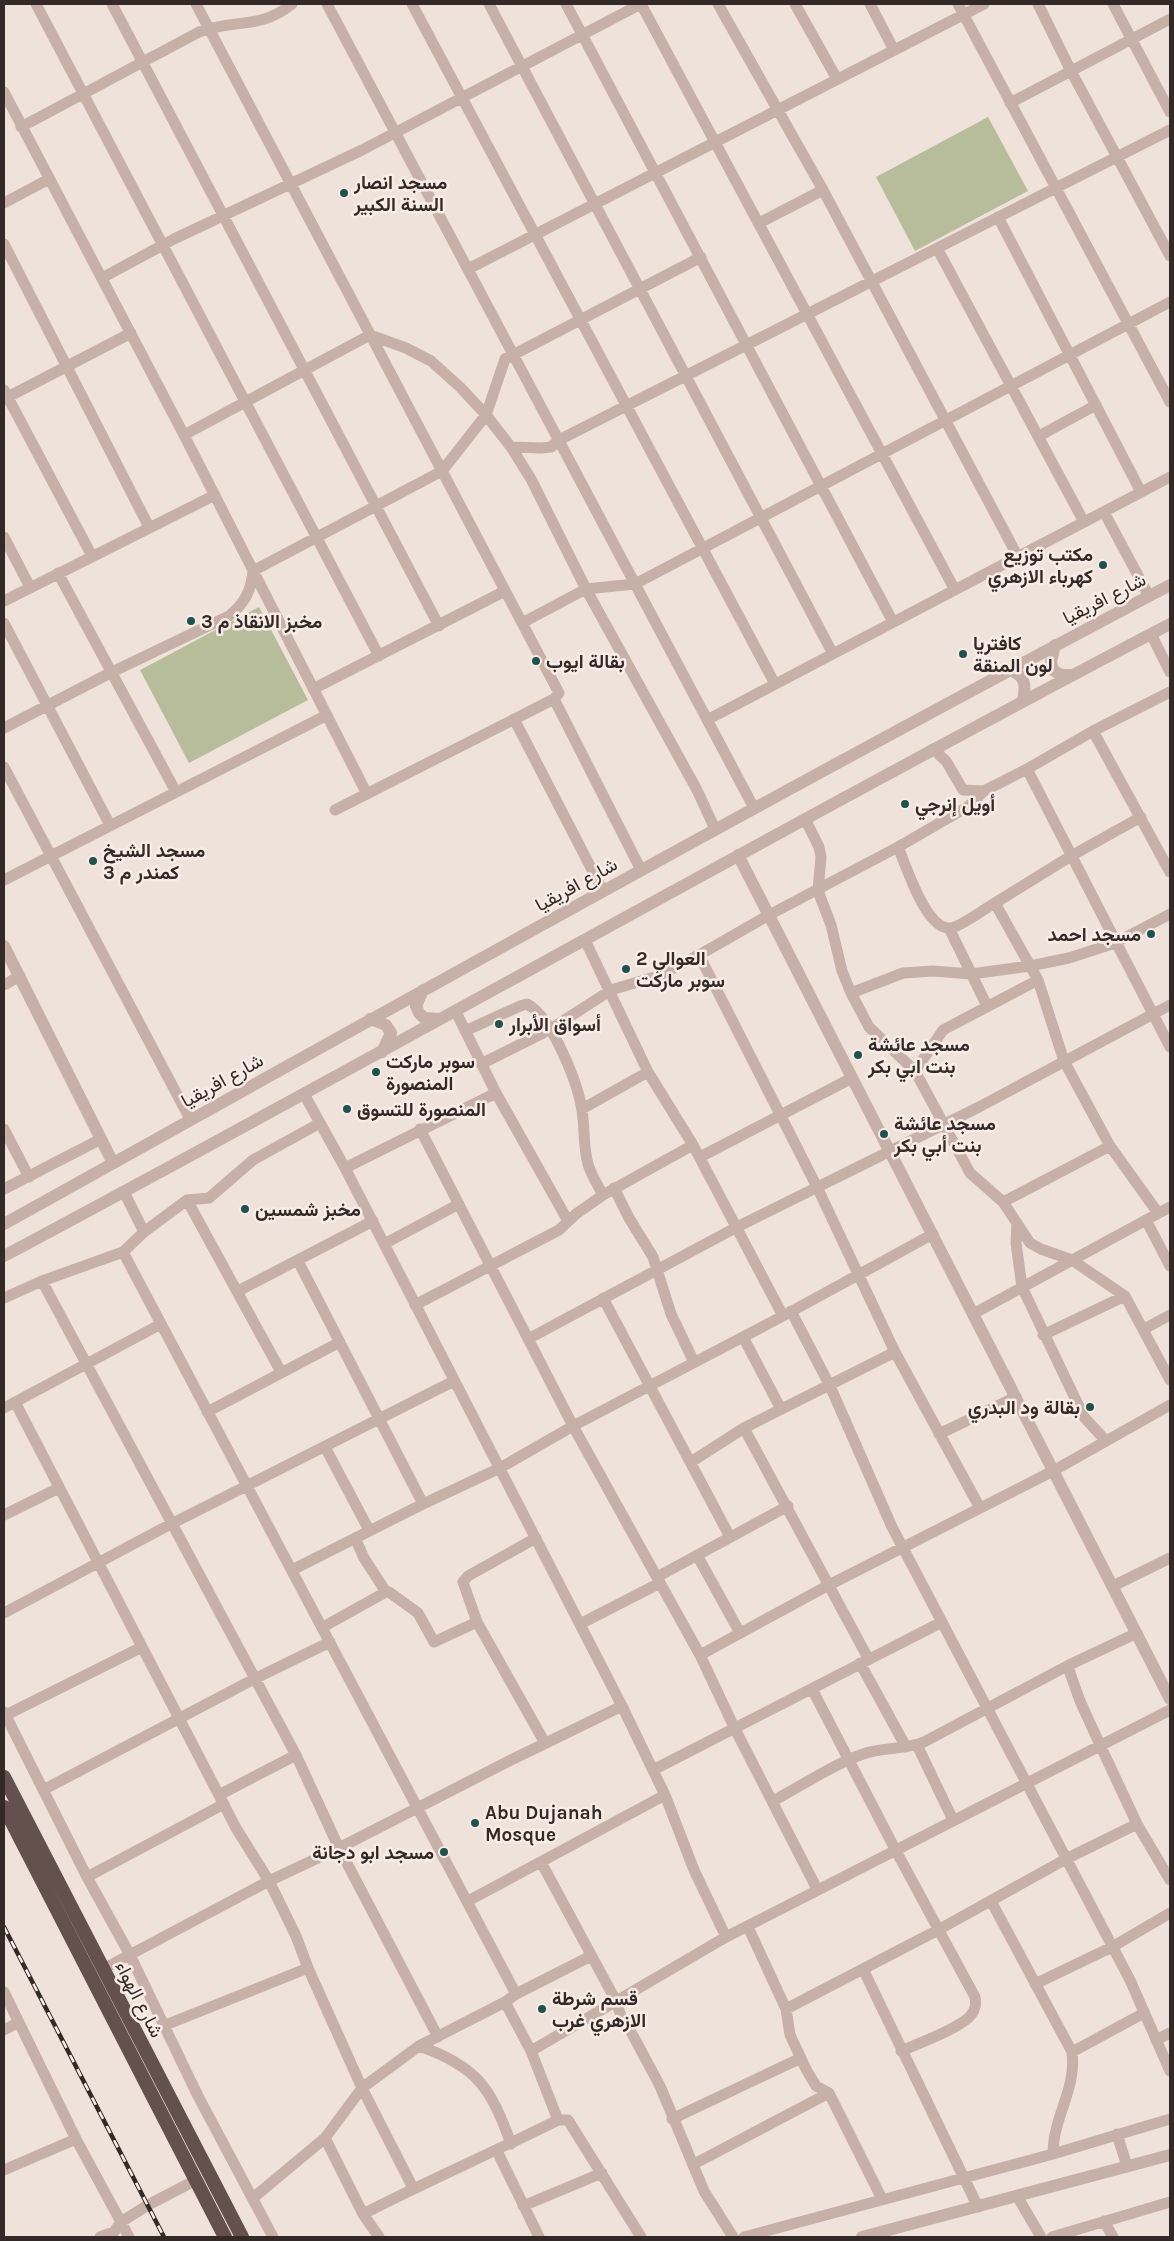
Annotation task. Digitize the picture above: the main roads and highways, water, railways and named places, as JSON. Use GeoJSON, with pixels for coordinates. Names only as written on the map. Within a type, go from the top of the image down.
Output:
{"type":"FeatureCollection","features":[{"type":"Feature","properties":{"kind":"highway","name":"شارع الهواء"},"geometry":{"type":"LineString","coordinates":[[4,1777],[242,2237]]}},
{"type":"Feature","properties":{"kind":"highway","name":"شارع الهواء"},"geometry":{"type":"LineString","coordinates":[[4,1807],[225,2237]]}},
{"type":"Feature","properties":{"kind":"railway"},"geometry":{"type":"LineString","coordinates":[[4,1927],[164,2237]]}},
{"type":"Feature","properties":{"kind":"place","name":"مسجد انصار السنة الكبير"},"geometry":{"type":"Point","coordinates":[344,193]}},
{"type":"Feature","properties":{"kind":"place","name":"مكتب توزيع كهرباء الازهري"},"geometry":{"type":"Point","coordinates":[1103,565]}},
{"type":"Feature","properties":{"kind":"place","name":"مخبز الانقاذ م 3"},"geometry":{"type":"Point","coordinates":[191,621]}},
{"type":"Feature","properties":{"kind":"place","name":"كافتريا لون المنقة"},"geometry":{"type":"Point","coordinates":[963,654]}},
{"type":"Feature","properties":{"kind":"place","name":"بقالة ايوب"},"geometry":{"type":"Point","coordinates":[536,661]}},
{"type":"Feature","properties":{"kind":"place","name":"أويل إنرجي"},"geometry":{"type":"Point","coordinates":[905,804]}},
{"type":"Feature","properties":{"kind":"place","name":"مسجد الشيخ كمندر م 3"},"geometry":{"type":"Point","coordinates":[93,861]}},
{"type":"Feature","properties":{"kind":"place","name":"مسجد احمد"},"geometry":{"type":"Point","coordinates":[1151,934]}},
{"type":"Feature","properties":{"kind":"place","name":"العوالي 2 سوبر ماركت"},"geometry":{"type":"Point","coordinates":[626,969]}},
{"type":"Feature","properties":{"kind":"place","name":"أسواق الأبرار"},"geometry":{"type":"Point","coordinates":[499,1024]}},
{"type":"Feature","properties":{"kind":"place","name":"مسجد عائشة بنت ابي بكر"},"geometry":{"type":"Point","coordinates":[858,1055]}},
{"type":"Feature","properties":{"kind":"place","name":"سوبر ماركت المنصورة"},"geometry":{"type":"Point","coordinates":[376,1072]}},
{"type":"Feature","properties":{"kind":"place","name":"المنصورة للتسوق"},"geometry":{"type":"Point","coordinates":[347,1109]}},
{"type":"Feature","properties":{"kind":"place","name":"مسجد عائشة بنت أبي بكر"},"geometry":{"type":"Point","coordinates":[884,1134]}},
{"type":"Feature","properties":{"kind":"place","name":"مخبز شمسين"},"geometry":{"type":"Point","coordinates":[245,1209]}},
{"type":"Feature","properties":{"kind":"place","name":"بقالة ود البدري"},"geometry":{"type":"Point","coordinates":[1090,1407]}},
{"type":"Feature","properties":{"kind":"place","name":"Abu Dujanah Mosque"},"geometry":{"type":"Point","coordinates":[475,1823]}},
{"type":"Feature","properties":{"kind":"place","name":"مسجد ابو دجانة"},"geometry":{"type":"Point","coordinates":[444,1852]}},
{"type":"Feature","properties":{"kind":"place","name":"قسم شرطة الازهري غرب"},"geometry":{"type":"Point","coordinates":[542,2009]}}]}
